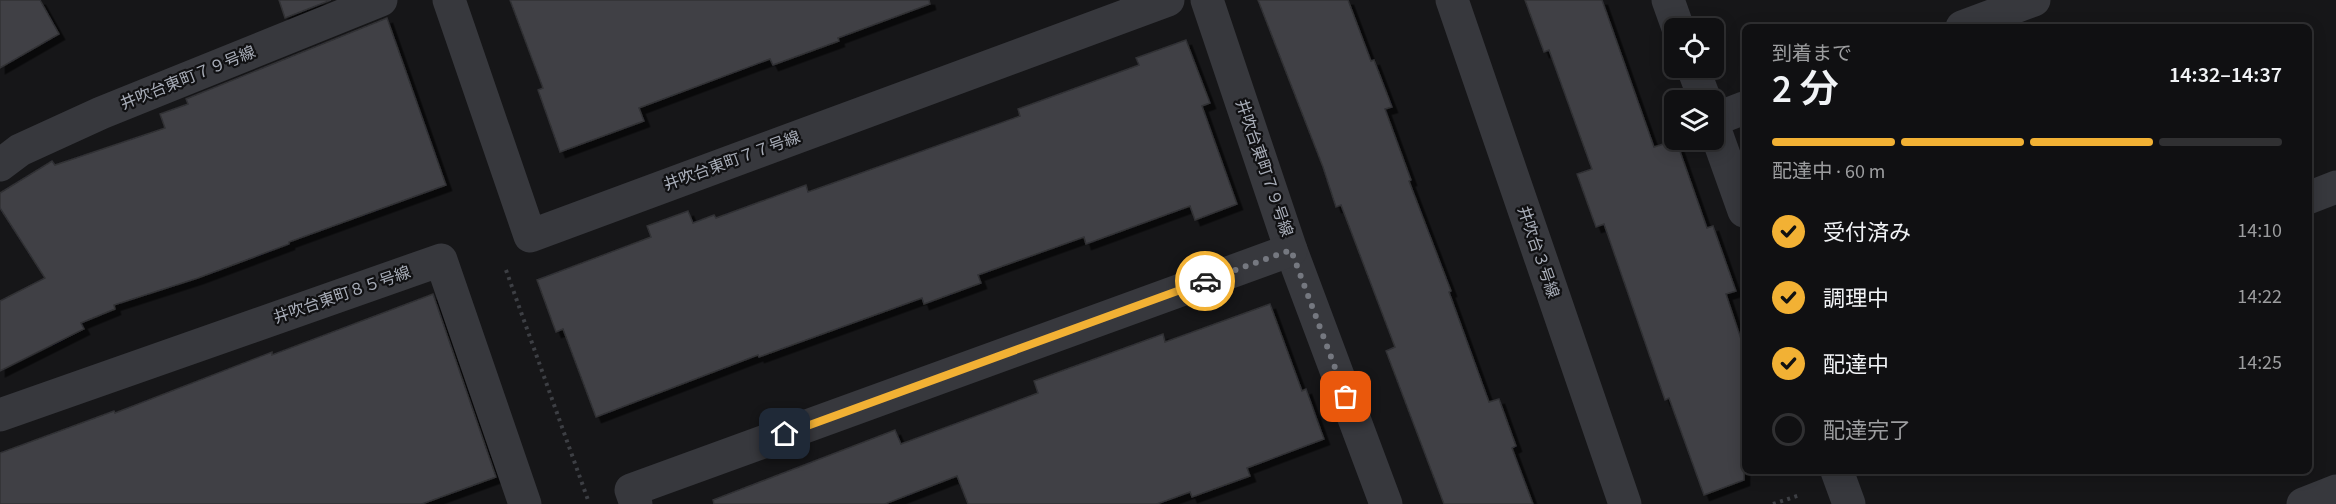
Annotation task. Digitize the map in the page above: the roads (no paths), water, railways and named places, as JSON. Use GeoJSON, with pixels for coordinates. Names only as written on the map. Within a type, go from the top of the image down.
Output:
{"type":"FeatureCollection","features":[{"type":"Feature","properties":{"kind":"street","name":"井吹台東町７９号線"},"geometry":{"type":"LineString","coordinates":[[0,165],[20,150],[100,113],[381,0]]}},
{"type":"Feature","properties":{"kind":"street","name":"井吹台東町７７号線"},"geometry":{"type":"LineString","coordinates":[[449,0],[530,236],[1168,0]]}},
{"type":"Feature","properties":{"kind":"street","name":"井吹台東町７９号線"},"geometry":{"type":"LineString","coordinates":[[1207,0],[1291,250],[1383,503]]}},
{"type":"Feature","properties":{"kind":"street","name":"井吹台３号線"},"geometry":{"type":"LineString","coordinates":[[1452,0],[1625,504]]}},
{"type":"Feature","properties":{"kind":"street"},"geometry":{"type":"LineString","coordinates":[[1668,0],[1674,18]]}},
{"type":"Feature","properties":{"kind":"street"},"geometry":{"type":"LineString","coordinates":[[1970,24],[2034,0]]}},
{"type":"Feature","properties":{"kind":"street"},"geometry":{"type":"LineString","coordinates":[[1724,117],[1742,109]]}},
{"type":"Feature","properties":{"kind":"street"},"geometry":{"type":"LineString","coordinates":[[1723,150],[1742,205]]}},
{"type":"Feature","properties":{"kind":"street"},"geometry":{"type":"LineString","coordinates":[[2312,196],[2336,187]]}},
{"type":"Feature","properties":{"kind":"street"},"geometry":{"type":"LineString","coordinates":[[636,504],[631,490],[1291,250]]}},
{"type":"Feature","properties":{"kind":"street","name":"井吹台東町８５号線"},"geometry":{"type":"LineString","coordinates":[[0,415],[441,260],[525,504]]}},
{"type":"Feature","properties":{"kind":"street"},"geometry":{"type":"LineString","coordinates":[[1838,474],[1849,504]]}},
{"type":"Feature","properties":{"kind":"street"},"geometry":{"type":"LineString","coordinates":[[2303,504],[2336,491]]}}]}
